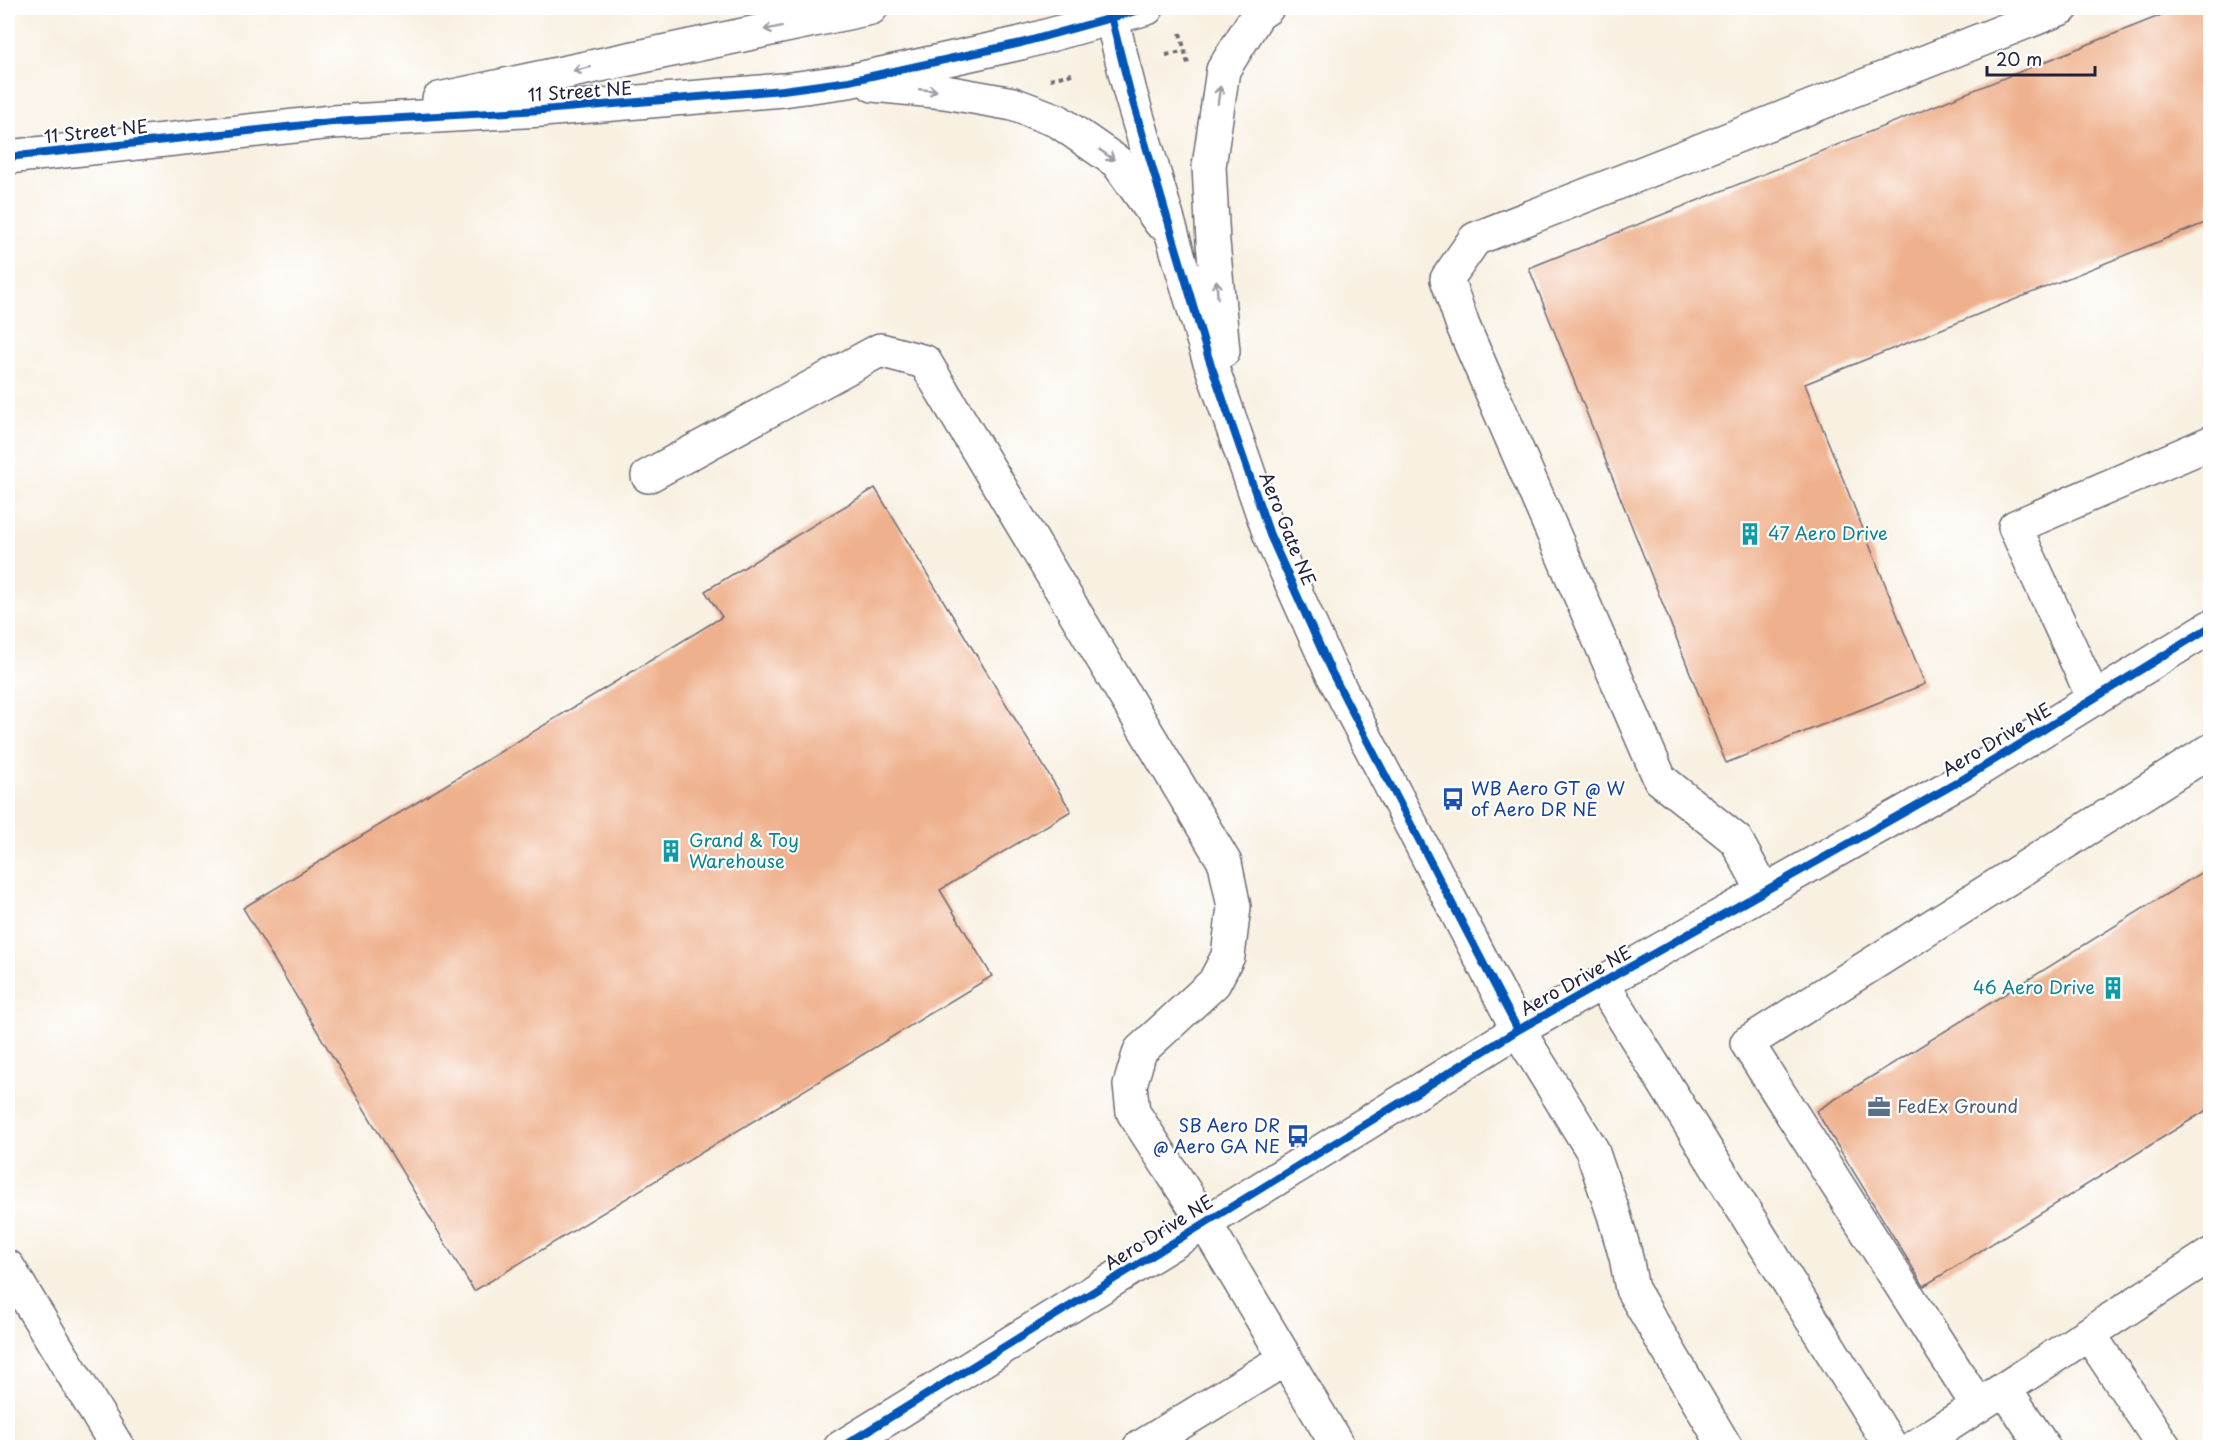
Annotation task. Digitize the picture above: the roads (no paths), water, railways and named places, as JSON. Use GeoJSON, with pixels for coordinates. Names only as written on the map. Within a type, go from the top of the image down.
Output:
{"type":"FeatureCollection","features":[{"type":"Feature","properties":{"kind":"street","name":"11 Street NE"},"geometry":{"type":"LineString","coordinates":[[332,122],[871,8]]}},
{"type":"Feature","properties":{"kind":"street","name":"11 Street NE"},"geometry":{"type":"LineString","coordinates":[[8,157],[332,122],[565,108],[783,90],[849,81],[1021,43],[1110,13],[1147,8]]}},
{"type":"Feature","properties":{"kind":"street"},"geometry":{"type":"LineString","coordinates":[[1234,430],[1220,326],[1209,166],[1223,70],[1258,14],[1267,8]]}},
{"type":"Feature","properties":{"kind":"street"},"geometry":{"type":"LineString","coordinates":[[1764,892],[1736,840],[1660,779],[1464,326],[1447,279],[1475,239],[2062,8]]}},
{"type":"Feature","properties":{"kind":"street","name":"Aero Gate NE"},"geometry":{"type":"LineString","coordinates":[[1110,13],[1130,92],[1208,356],[1270,535],[1331,671],[1518,1030],[1592,1150],[1626,1257],[1632,1289],[1726,1448]]}},
{"type":"Feature","properties":{"kind":"street"},"geometry":{"type":"LineString","coordinates":[[849,81],[945,92],[1013,104],[1058,121],[1117,162],[1175,243]]}},
{"type":"Feature","properties":{"kind":"street"},"geometry":{"type":"LineString","coordinates":[[648,476],[880,350],[925,362],[1225,863],[1234,908],[1228,956],[1214,983],[1140,1051],[1130,1086],[1133,1112],[1204,1223],[1339,1448]]}},
{"type":"Feature","properties":{"kind":"street"},"geometry":{"type":"LineString","coordinates":[[2094,699],[2015,527],[2211,443]]}},
{"type":"Feature","properties":{"kind":"street","name":"Aero Drive NE"},"geometry":{"type":"LineString","coordinates":[[840,1448],[1518,1030],[1965,778],[2211,627]]}},
{"type":"Feature","properties":{"kind":"street"},"geometry":{"type":"LineString","coordinates":[[2044,1448],[1991,1397],[1747,1043],[2211,751]]}},
{"type":"Feature","properties":{"kind":"street"},"geometry":{"type":"LineString","coordinates":[[1602,983],[1892,1448]]}},
{"type":"Feature","properties":{"kind":"street"},"geometry":{"type":"LineString","coordinates":[[1913,1448],[2211,1255]]}},
{"type":"Feature","properties":{"kind":"street"},"geometry":{"type":"LineString","coordinates":[[8,1267],[118,1448]]}},
{"type":"Feature","properties":{"kind":"street"},"geometry":{"type":"LineString","coordinates":[[2089,1334],[2165,1448]]}},
{"type":"Feature","properties":{"kind":"street"},"geometry":{"type":"LineString","coordinates":[[1139,1448],[1285,1359]]}},
{"type":"Feature","properties":{"kind":"place","name":"47 Aero Drive"},"geometry":{"type":"Point","coordinates":[1750,534]}},
{"type":"Feature","properties":{"kind":"place","name":"WB Aero GT @ W of Aero DR NE"},"geometry":{"type":"Point","coordinates":[1453,799]}},
{"type":"Feature","properties":{"kind":"place","name":"Grand & Toy Warehouse"},"geometry":{"type":"Point","coordinates":[671,851]}},
{"type":"Feature","properties":{"kind":"place","name":"46 Aero Drive"},"geometry":{"type":"Point","coordinates":[2113,988]}},
{"type":"Feature","properties":{"kind":"place","name":"FedEx Ground"},"geometry":{"type":"Point","coordinates":[1879,1107]}},
{"type":"Feature","properties":{"kind":"place","name":"SB Aero DR @ Aero GA NE"},"geometry":{"type":"Point","coordinates":[1298,1136]}}]}
